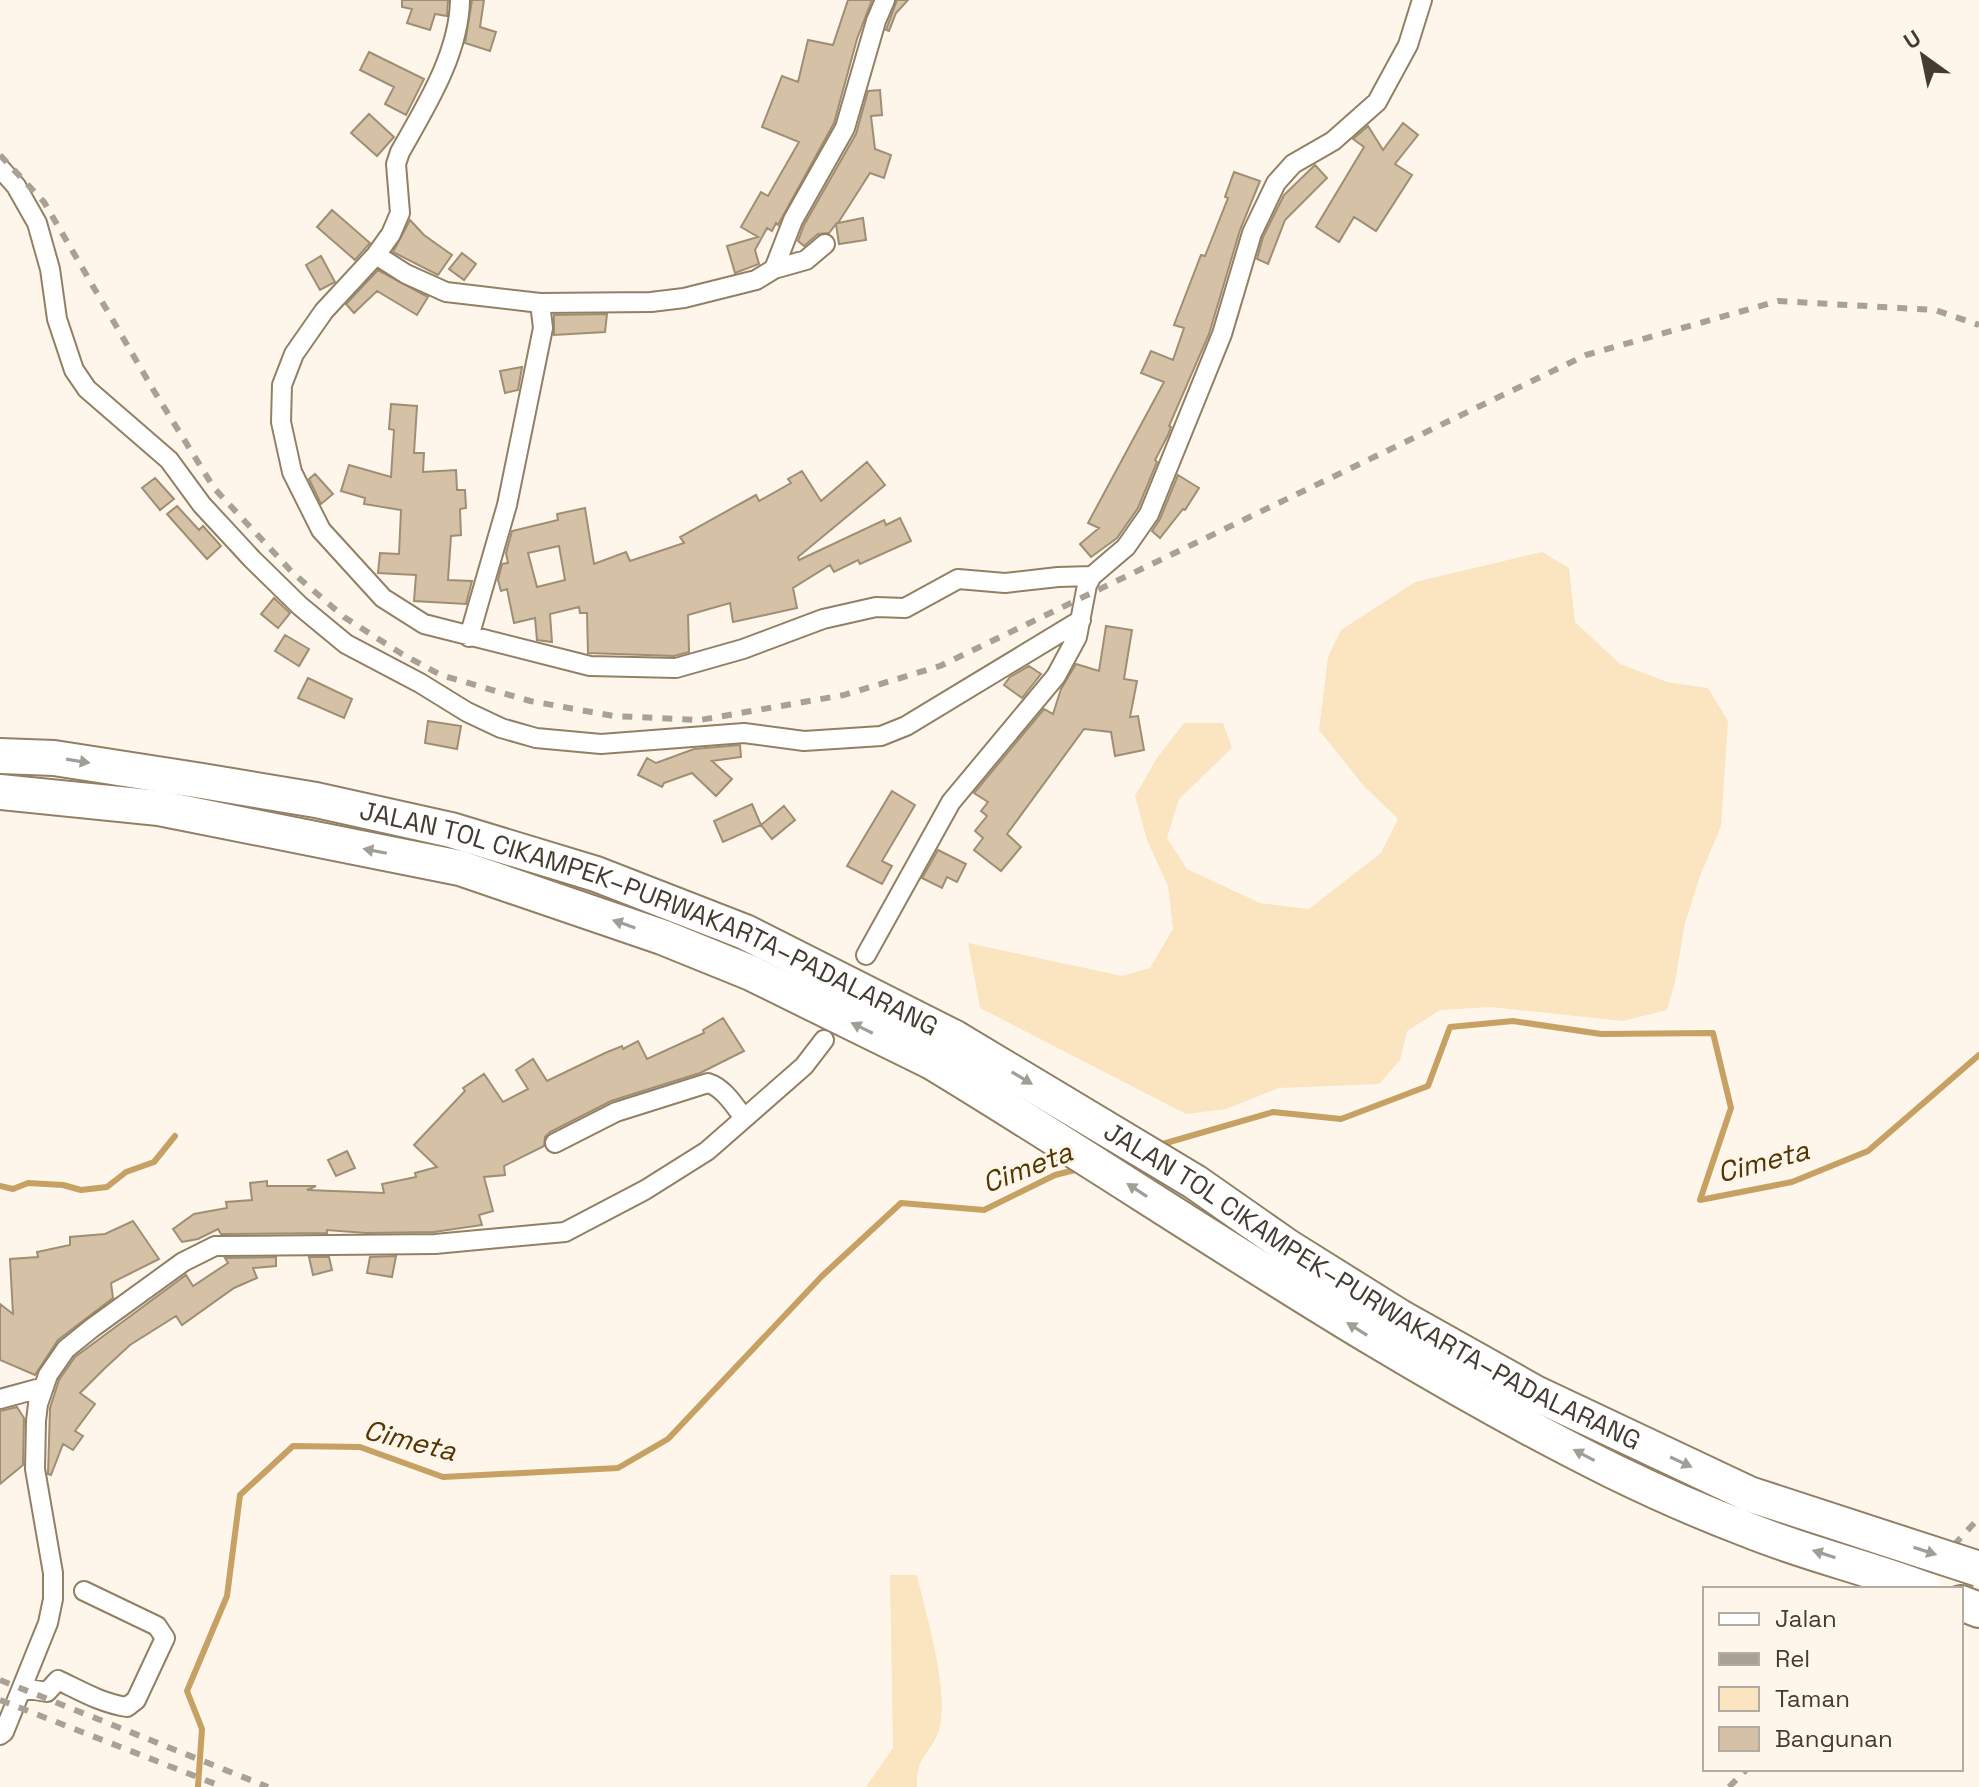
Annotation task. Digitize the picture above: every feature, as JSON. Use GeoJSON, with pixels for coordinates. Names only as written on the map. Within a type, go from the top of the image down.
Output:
{"type":"FeatureCollection","features":[{"type":"Feature","properties":{"kind":"highway","name":"JALAN TOL CIKAMPEK–PURWAKARTA–PADALARANG"},"geometry":{"type":"LineString","coordinates":[[0,756],[54,758],[202,781],[316,800],[451,830],[596,874],[745,932],[943,1050],[1195,1182],[1288,1247],[1400,1317],[1537,1394],[1749,1494],[1979,1569]]}},
{"type":"Feature","properties":{"kind":"highway","name":"JALAN TOL CIKAMPEK–PURWAKARTA–PADALARANG"},"geometry":{"type":"LineString","coordinates":[[0,792],[159,808],[460,868],[662,937],[943,1050],[1058,1138],[1369,1337],[1563,1444],[1614,1471],[1748,1530],[1918,1587]]}},
{"type":"Feature","properties":{"kind":"street"},"geometry":{"type":"LineString","coordinates":[[460,0],[455,31],[442,72],[396,164],[400,213],[391,234],[376,255],[324,311],[294,354],[282,385],[281,422],[292,472],[321,530],[383,598],[424,624],[590,666],[676,668],[743,649],[823,619],[876,607],[905,608],[958,579],[1005,583],[1092,576]]}},
{"type":"Feature","properties":{"kind":"street"},"geometry":{"type":"LineString","coordinates":[[774,269],[793,220],[845,128],[859,75],[885,0]]}},
{"type":"Feature","properties":{"kind":"street"},"geometry":{"type":"LineString","coordinates":[[866,955],[951,802],[1056,676],[1077,637],[1087,585],[1092,576],[1126,547],[1149,514],[1222,334],[1252,233],[1276,183],[1293,164],[1333,141],[1377,102],[1408,45],[1422,0]]}},
{"type":"Feature","properties":{"kind":"street"},"geometry":{"type":"LineString","coordinates":[[0,168],[16,186],[37,223],[50,269],[57,319],[74,370],[87,389],[169,460],[202,505],[252,559],[346,644],[501,728],[536,738],[601,744],[744,733],[804,741],[881,736],[906,726],[1081,620]]}},
{"type":"Feature","properties":{"kind":"street"},"geometry":{"type":"LineString","coordinates":[[376,255],[406,274],[446,292],[540,303],[651,302],[684,298],[756,280],[774,269],[806,260],[825,244]]}},
{"type":"Feature","properties":{"kind":"street"},"geometry":{"type":"LineString","coordinates":[[469,637],[507,505],[543,328],[540,303]]}},
{"type":"Feature","properties":{"kind":"street"},"geometry":{"type":"LineString","coordinates":[[0,1735],[4,1732],[48,1623],[53,1599],[53,1573],[35,1469],[36,1421],[48,1375],[66,1349],[183,1262],[215,1246],[435,1244],[565,1232],[684,1167],[804,1066],[824,1040]]}},
{"type":"Feature","properties":{"kind":"street"},"geometry":{"type":"LineString","coordinates":[[555,1143],[616,1112],[708,1083],[727,1096],[744,1118]]}},
{"type":"Feature","properties":{"kind":"street"},"geometry":{"type":"LineString","coordinates":[[0,1399],[44,1387]]}},
{"type":"Feature","properties":{"kind":"street"},"geometry":{"type":"LineString","coordinates":[[22,1688],[47,1692],[58,1680],[115,1706],[127,1707],[136,1700],[165,1638],[164,1634],[157,1626],[84,1591]]}},
{"type":"Feature","properties":{"kind":"green space"},"geometry":{"type":"Polygon","coordinates":[[[1542,552],[1569,568],[1575,622],[1620,664],[1667,682],[1708,688],[1728,721],[1721,826],[1685,923],[1667,1010],[1623,1021],[1491,1007],[1440,1010],[1407,1031],[1400,1060],[1379,1084],[1279,1088],[1226,1109],[1186,1114],[980,1008],[968,943],[1122,976],[1150,968],[1173,929],[1168,886],[1147,840],[1135,796],[1157,758],[1184,723],[1223,723],[1232,748],[1179,799],[1167,838],[1187,869],[1260,903],[1309,909],[1381,853],[1398,819],[1363,785],[1319,730],[1328,657],[1341,630],[1415,582],[1542,552]]]}},
{"type":"Feature","properties":{"kind":"green space"},"geometry":{"type":"Polygon","coordinates":[[[890,1575],[917,1575],[939,1675],[942,1714],[939,1730],[918,1769],[917,1787],[866,1787],[893,1748],[890,1575]]]}},
{"type":"Feature","properties":{"kind":"building"},"geometry":{"type":"Polygon","coordinates":[[[402,0],[448,0],[447,16],[435,14],[430,30],[407,23],[412,9],[402,7],[402,0]]]}},
{"type":"Feature","properties":{"kind":"building"},"geometry":{"type":"Polygon","coordinates":[[[472,0],[484,0],[480,27],[496,32],[490,51],[465,43],[472,0]]]}},
{"type":"Feature","properties":{"kind":"building"},"geometry":{"type":"Polygon","coordinates":[[[848,0],[872,0],[857,39],[834,123],[778,225],[776,223],[772,231],[767,228],[755,250],[759,264],[735,273],[727,246],[758,237],[741,227],[761,192],[768,196],[799,142],[762,127],[782,76],[798,82],[808,40],[833,45],[848,0]]]}},
{"type":"Feature","properties":{"kind":"building"},"geometry":{"type":"Polygon","coordinates":[[[897,0],[908,0],[896,13],[889,31],[886,30],[897,0]]]}},
{"type":"Feature","properties":{"kind":"building"},"geometry":{"type":"Polygon","coordinates":[[[369,52],[424,79],[406,115],[385,104],[394,87],[360,70],[369,52]]]}},
{"type":"Feature","properties":{"kind":"building"},"geometry":{"type":"Polygon","coordinates":[[[880,90],[882,115],[871,116],[875,149],[891,155],[884,178],[870,173],[838,223],[863,218],[866,240],[839,244],[836,224],[829,233],[818,234],[804,246],[798,241],[804,225],[856,134],[868,91],[880,90]]]}},
{"type":"Feature","properties":{"kind":"building"},"geometry":{"type":"Polygon","coordinates":[[[369,114],[394,137],[377,156],[351,133],[369,114]]]}},
{"type":"Feature","properties":{"kind":"building"},"geometry":{"type":"Polygon","coordinates":[[[1403,123],[1418,135],[1395,164],[1412,175],[1376,231],[1354,217],[1339,242],[1316,227],[1364,147],[1353,139],[1368,126],[1383,150],[1403,123]]]}},
{"type":"Feature","properties":{"kind":"building"},"geometry":{"type":"Polygon","coordinates":[[[1315,165],[1327,178],[1285,220],[1268,264],[1257,259],[1263,237],[1284,195],[1315,165]]]}},
{"type":"Feature","properties":{"kind":"building"},"geometry":{"type":"Polygon","coordinates":[[[1234,172],[1260,181],[1240,230],[1209,334],[1138,508],[1117,538],[1091,557],[1080,544],[1099,528],[1088,523],[1164,382],[1141,373],[1151,351],[1173,360],[1184,328],[1174,325],[1201,255],[1205,256],[1228,198],[1225,197],[1234,172]]]}},
{"type":"Feature","properties":{"kind":"building"},"geometry":{"type":"Polygon","coordinates":[[[332,210],[370,243],[355,260],[317,227],[332,210]]]}},
{"type":"Feature","properties":{"kind":"building"},"geometry":{"type":"Polygon","coordinates":[[[410,220],[424,235],[452,255],[438,275],[393,252],[410,220]]]}},
{"type":"Feature","properties":{"kind":"building"},"geometry":{"type":"Polygon","coordinates":[[[462,253],[476,264],[464,280],[449,269],[462,253]]]}},
{"type":"Feature","properties":{"kind":"building"},"geometry":{"type":"Polygon","coordinates":[[[321,256],[335,282],[320,290],[306,265],[321,256]]]}},
{"type":"Feature","properties":{"kind":"building"},"geometry":{"type":"Polygon","coordinates":[[[378,270],[428,297],[417,315],[377,291],[354,313],[346,304],[378,270]]]}},
{"type":"Feature","properties":{"kind":"building"},"geometry":{"type":"Polygon","coordinates":[[[607,314],[605,332],[554,335],[554,315],[607,314]]]}},
{"type":"Feature","properties":{"kind":"building"},"geometry":{"type":"Polygon","coordinates":[[[522,367],[518,390],[505,393],[500,371],[522,367]]]}},
{"type":"Feature","properties":{"kind":"building"},"geometry":{"type":"Polygon","coordinates":[[[391,404],[417,406],[414,453],[424,453],[423,472],[456,470],[457,490],[465,490],[466,508],[460,509],[461,535],[451,536],[448,580],[472,581],[466,604],[414,601],[416,575],[378,573],[380,553],[399,554],[401,510],[364,504],[365,498],[341,491],[349,465],[391,477],[394,430],[389,429],[391,404]]]}},
{"type":"Feature","properties":{"kind":"building"},"geometry":{"type":"Polygon","coordinates":[[[867,462],[885,485],[798,557],[799,560],[884,520],[886,525],[900,518],[911,541],[834,572],[830,565],[793,588],[797,608],[733,622],[730,603],[688,615],[689,652],[674,656],[588,653],[587,613],[580,613],[579,607],[550,614],[552,642],[537,640],[535,618],[514,623],[507,589],[501,591],[498,580],[502,564],[508,563],[506,553],[512,531],[558,520],[557,514],[585,508],[594,564],[626,552],[630,561],[684,543],[680,537],[756,495],[759,501],[791,483],[788,479],[802,471],[821,501],[867,462]],[[559,546],[528,553],[537,587],[565,580],[559,546]]]}},
{"type":"Feature","properties":{"kind":"building"},"geometry":{"type":"Polygon","coordinates":[[[315,474],[333,494],[321,504],[309,479],[315,474]]]}},
{"type":"Feature","properties":{"kind":"building"},"geometry":{"type":"Polygon","coordinates":[[[1178,475],[1199,488],[1185,510],[1160,538],[1152,531],[1178,475]]]}},
{"type":"Feature","properties":{"kind":"building"},"geometry":{"type":"Polygon","coordinates":[[[155,478],[174,499],[160,510],[142,488],[155,478]]]}},
{"type":"Feature","properties":{"kind":"building"},"geometry":{"type":"Polygon","coordinates":[[[177,506],[199,530],[203,526],[221,546],[207,559],[167,514],[177,506]]]}},
{"type":"Feature","properties":{"kind":"building"},"geometry":{"type":"Polygon","coordinates":[[[274,598],[290,613],[278,628],[261,614],[274,598]]]}},
{"type":"Feature","properties":{"kind":"building"},"geometry":{"type":"Polygon","coordinates":[[[1106,626],[1132,630],[1124,679],[1137,681],[1130,717],[1138,716],[1144,750],[1115,756],[1111,732],[1084,729],[1007,834],[1021,847],[1001,871],[974,850],[983,838],[975,831],[987,816],[981,811],[988,802],[974,793],[1044,709],[1053,714],[1061,689],[1076,664],[1099,671],[1106,626]]]}},
{"type":"Feature","properties":{"kind":"building"},"geometry":{"type":"Polygon","coordinates":[[[285,635],[309,649],[299,666],[275,651],[285,635]]]}},
{"type":"Feature","properties":{"kind":"building"},"geometry":{"type":"Polygon","coordinates":[[[1029,666],[1041,674],[1022,698],[1004,685],[1010,677],[1029,666]]]}},
{"type":"Feature","properties":{"kind":"building"},"geometry":{"type":"Polygon","coordinates":[[[308,678],[352,699],[344,718],[298,698],[308,678]]]}},
{"type":"Feature","properties":{"kind":"building"},"geometry":{"type":"Polygon","coordinates":[[[428,721],[461,726],[457,749],[425,743],[428,721]]]}},
{"type":"Feature","properties":{"kind":"building"},"geometry":{"type":"Polygon","coordinates":[[[740,745],[741,757],[712,761],[732,779],[716,796],[692,773],[664,783],[662,787],[638,775],[647,758],[656,763],[694,749],[740,745]]]}},
{"type":"Feature","properties":{"kind":"building"},"geometry":{"type":"Polygon","coordinates":[[[892,791],[915,805],[882,861],[892,866],[882,884],[847,866],[892,791]]]}},
{"type":"Feature","properties":{"kind":"building"},"geometry":{"type":"Polygon","coordinates":[[[752,804],[761,825],[723,842],[714,821],[752,804]]]}},
{"type":"Feature","properties":{"kind":"building"},"geometry":{"type":"Polygon","coordinates":[[[784,806],[795,820],[772,839],[761,825],[784,806]]]}},
{"type":"Feature","properties":{"kind":"building"},"geometry":{"type":"Polygon","coordinates":[[[938,850],[966,864],[957,882],[947,877],[942,888],[922,878],[938,850]]]}},
{"type":"Feature","properties":{"kind":"building"},"geometry":{"type":"Polygon","coordinates":[[[723,1018],[744,1051],[700,1073],[611,1101],[550,1132],[545,1137],[544,1146],[504,1166],[505,1175],[484,1177],[493,1211],[479,1215],[482,1225],[434,1232],[327,1230],[327,1233],[221,1234],[218,1229],[198,1239],[182,1242],[173,1229],[194,1214],[227,1208],[226,1202],[252,1200],[250,1183],[267,1181],[267,1186],[316,1186],[307,1190],[384,1193],[382,1184],[416,1177],[415,1173],[437,1167],[414,1145],[465,1091],[463,1088],[484,1074],[503,1102],[528,1089],[516,1070],[533,1059],[547,1081],[638,1041],[647,1059],[704,1033],[703,1030],[723,1018]]]}},
{"type":"Feature","properties":{"kind":"building"},"geometry":{"type":"Polygon","coordinates":[[[347,1151],[355,1168],[336,1176],[328,1160],[347,1151]]]}},
{"type":"Feature","properties":{"kind":"building"},"geometry":{"type":"Polygon","coordinates":[[[133,1221],[159,1259],[111,1283],[113,1298],[58,1340],[35,1375],[0,1360],[0,1304],[13,1314],[10,1259],[38,1257],[37,1252],[70,1245],[70,1237],[105,1234],[133,1221]]]}},
{"type":"Feature","properties":{"kind":"building"},"geometry":{"type":"Polygon","coordinates":[[[396,1256],[392,1277],[367,1273],[370,1257],[396,1256]]]}},
{"type":"Feature","properties":{"kind":"building"},"geometry":{"type":"Polygon","coordinates":[[[276,1257],[276,1266],[253,1268],[257,1278],[234,1288],[182,1325],[176,1316],[130,1345],[104,1369],[80,1393],[95,1404],[75,1431],[83,1436],[73,1450],[63,1444],[51,1475],[48,1474],[50,1408],[59,1380],[75,1357],[186,1275],[193,1286],[228,1263],[225,1258],[276,1257]]]}},
{"type":"Feature","properties":{"kind":"building"},"geometry":{"type":"Polygon","coordinates":[[[309,1257],[329,1257],[332,1270],[313,1275],[309,1257]]]}},
{"type":"Feature","properties":{"kind":"building"},"geometry":{"type":"Polygon","coordinates":[[[17,1407],[24,1418],[23,1465],[0,1484],[0,1411],[17,1407]]]}},
{"type":"Feature","properties":{"kind":"waterway","name":"Cimeta"},"geometry":{"type":"LineString","coordinates":[[1159,1145],[1273,1112],[1341,1119],[1428,1086],[1450,1027],[1513,1021],[1601,1034],[1713,1033],[1731,1108],[1700,1200],[1792,1182],[1868,1151],[1979,1055]]}},
{"type":"Feature","properties":{"kind":"waterway"},"geometry":{"type":"LineString","coordinates":[[0,1186],[13,1189],[28,1183],[63,1185],[81,1190],[107,1187],[126,1172],[154,1162],[175,1136]]}},
{"type":"Feature","properties":{"kind":"waterway","name":"Cimeta"},"geometry":{"type":"LineString","coordinates":[[198,1787],[202,1729],[187,1691],[227,1596],[240,1495],[293,1446],[360,1447],[443,1477],[618,1468],[668,1439],[822,1276],[901,1203],[984,1210],[1055,1175],[1079,1169]]}},
{"type":"Feature","properties":{"kind":"railway"},"geometry":{"type":"LineString","coordinates":[[0,155],[44,202],[214,488],[292,572],[344,617],[441,675],[530,701],[614,716],[700,720],[844,695],[940,666],[1586,355],[1778,301],[1935,310],[1979,325]]}},
{"type":"Feature","properties":{"kind":"railway"},"geometry":{"type":"LineString","coordinates":[[1915,1587],[1979,1518]]}},
{"type":"Feature","properties":{"kind":"railway"},"geometry":{"type":"LineString","coordinates":[[0,1680],[268,1787]]}},
{"type":"Feature","properties":{"kind":"railway"},"geometry":{"type":"LineString","coordinates":[[0,1700],[223,1787]]}},
{"type":"Feature","properties":{"kind":"railway"},"geometry":{"type":"LineString","coordinates":[[1729,1787],[1745,1771]]}}]}
